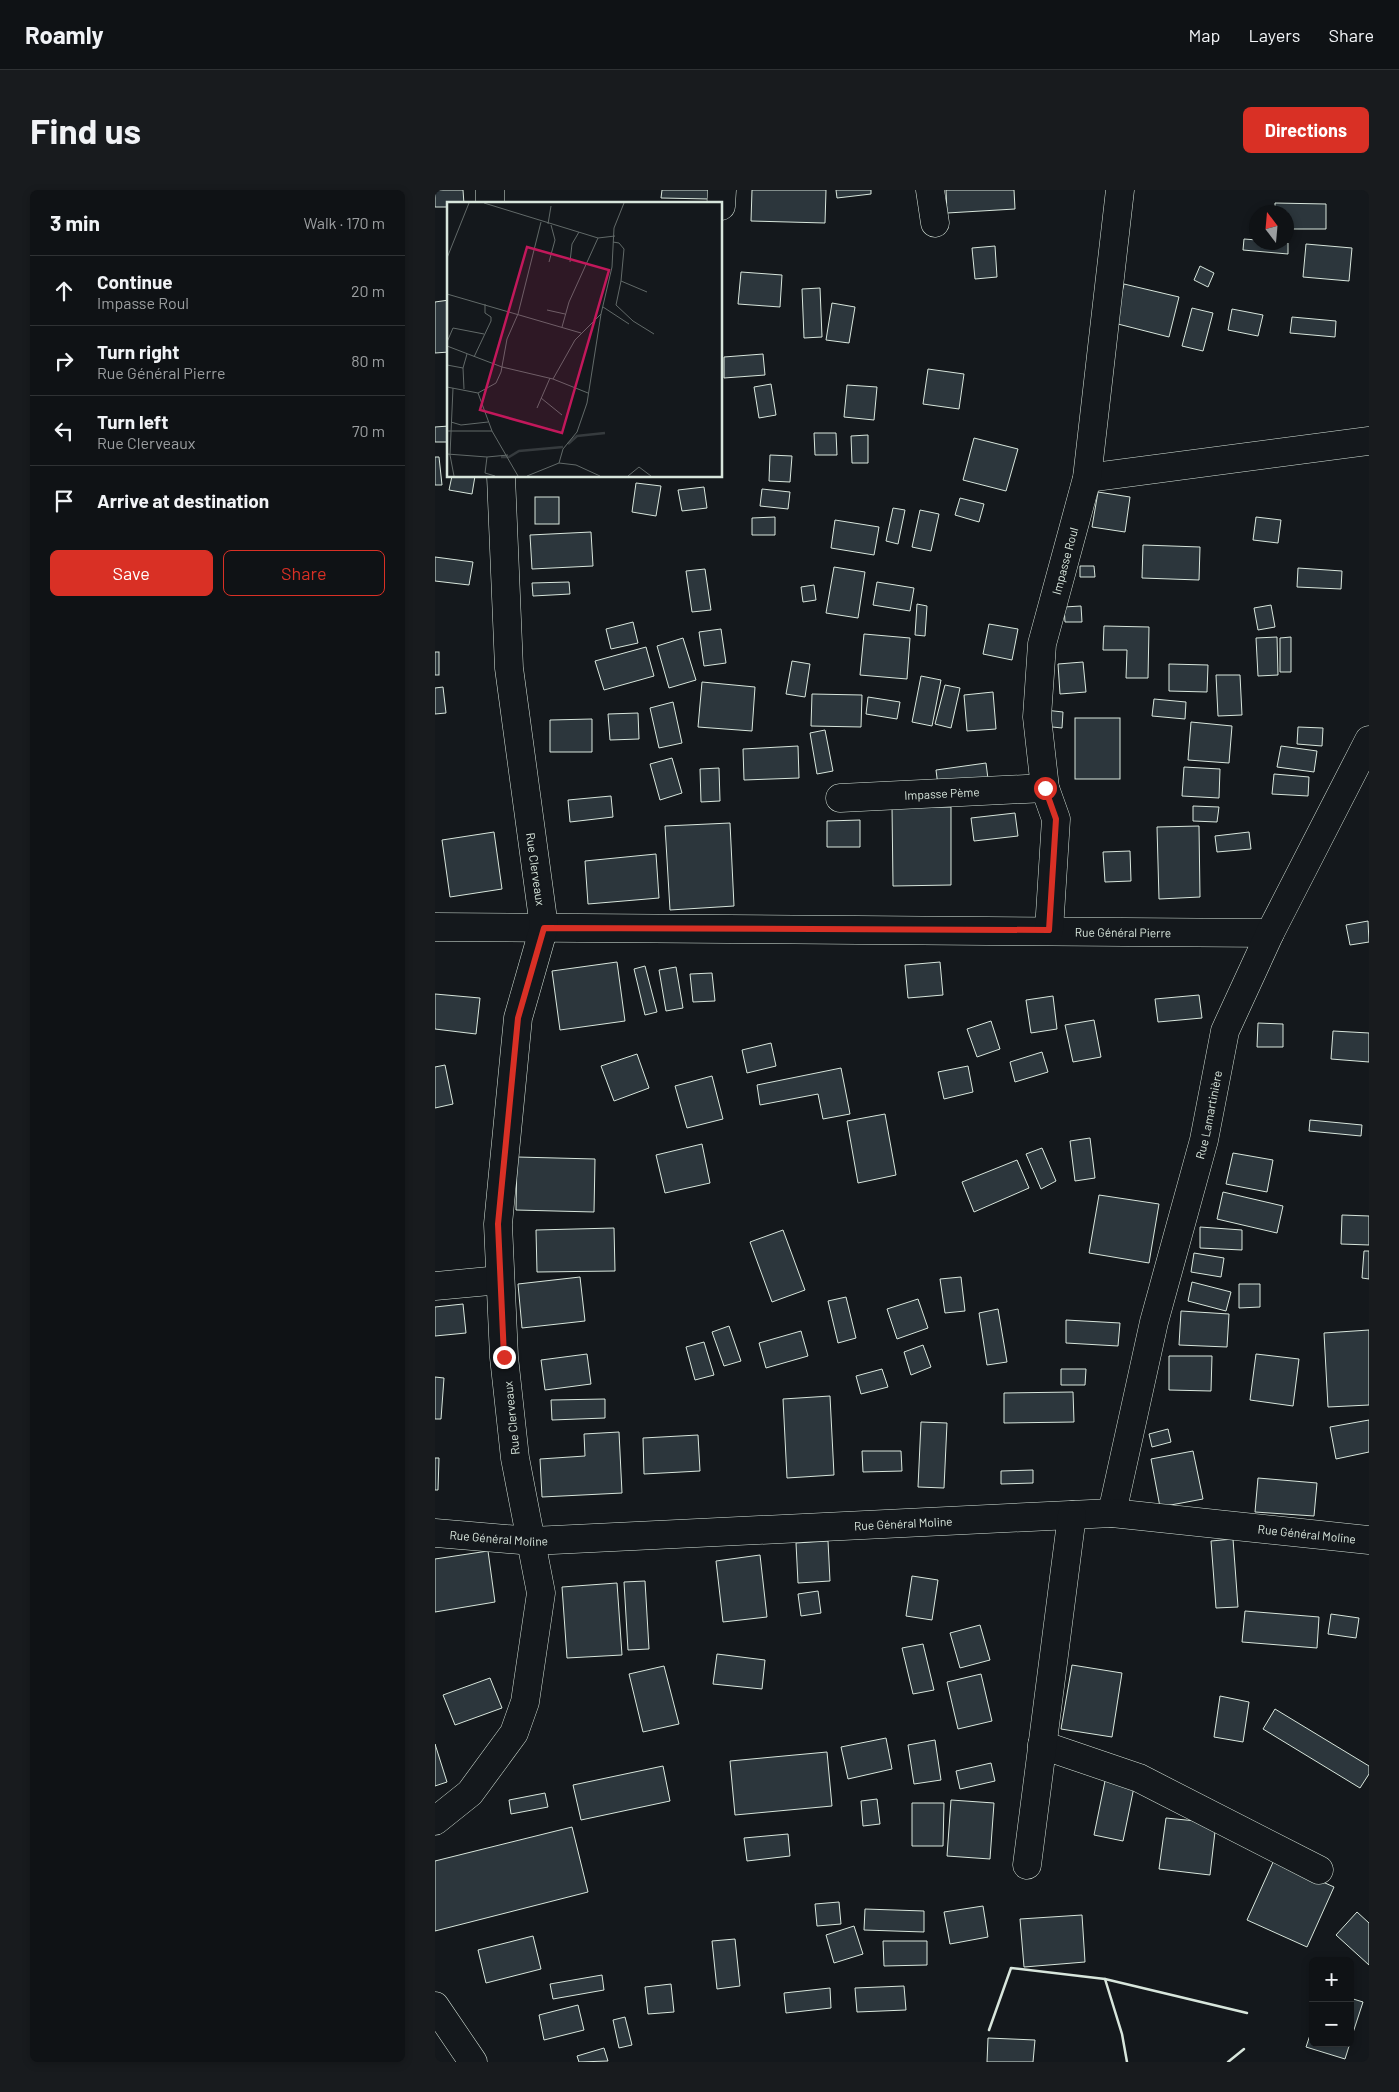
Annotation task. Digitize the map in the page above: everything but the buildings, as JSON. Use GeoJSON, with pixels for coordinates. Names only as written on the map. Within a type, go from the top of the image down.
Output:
{"type":"FeatureCollection","features":[{"type":"Feature","properties":{"kind":"street"},"geometry":{"type":"LineString","coordinates":[[930,190],[935,223]]}},
{"type":"Feature","properties":{"kind":"street","name":"Impasse Roul"},"geometry":{"type":"LineString","coordinates":[[1049,930],[1056,819],[1045,788],[1037,717],[1042,644],[1087,478],[1120,190]]}},
{"type":"Feature","properties":{"kind":"street"},"geometry":{"type":"LineString","coordinates":[[1087,478],[1369,441]]}},
{"type":"Feature","properties":{"kind":"street","name":"Rue Clerveaux"},"geometry":{"type":"LineString","coordinates":[[435,1821],[470,1793],[514,1733],[525,1702],[541,1593],[515,1458],[504,1357],[498,1224],[518,1018],[544,928],[509,668],[501,478]]}},
{"type":"Feature","properties":{"kind":"street","name":"Rue Lamartinière"},"geometry":{"type":"LineString","coordinates":[[1112,1513],[1154,1322],[1204,1140],[1225,1031],[1270,933],[1369,740]]}},
{"type":"Feature","properties":{"kind":"street","name":"Impasse Pème"},"geometry":{"type":"LineString","coordinates":[[840,798],[1045,788]]}},
{"type":"Feature","properties":{"kind":"street","name":"Rue Général Pierre"},"geometry":{"type":"LineString","coordinates":[[435,928],[1049,930],[1270,933]]}},
{"type":"Feature","properties":{"kind":"street"},"geometry":{"type":"LineString","coordinates":[[435,1286],[501,1280]]}},
{"type":"Feature","properties":{"kind":"street","name":"Rue Général Moline"},"geometry":{"type":"LineString","coordinates":[[435,1534],[532,1541],[1112,1513],[1369,1540]]}},
{"type":"Feature","properties":{"kind":"street"},"geometry":{"type":"LineString","coordinates":[[1027,1865],[1072,1515]]}},
{"type":"Feature","properties":{"kind":"street"},"geometry":{"type":"LineString","coordinates":[[1042,1745],[1139,1778],[1319,1870]]}},
{"type":"Feature","properties":{"kind":"street"},"geometry":{"type":"LineString","coordinates":[[435,2006],[473,2062]]}},
{"type":"Feature","properties":{"kind":"wall"},"geometry":{"type":"LineString","coordinates":[[989,2030],[1011,1968],[1105,1979],[1247,2013]]}},
{"type":"Feature","properties":{"kind":"wall"},"geometry":{"type":"LineString","coordinates":[[1105,1979],[1122,2034],[1127,2062]]}},
{"type":"Feature","properties":{"kind":"wall"},"geometry":{"type":"LineString","coordinates":[[1228,2062],[1244,2049]]}},
{"type":"Feature","properties":{"kind":"route"},"geometry":{"type":"LineString","coordinates":[[504,1357],[498,1224],[518,1018],[544,928],[1049,930],[1056,819],[1045,788]]}}]}
